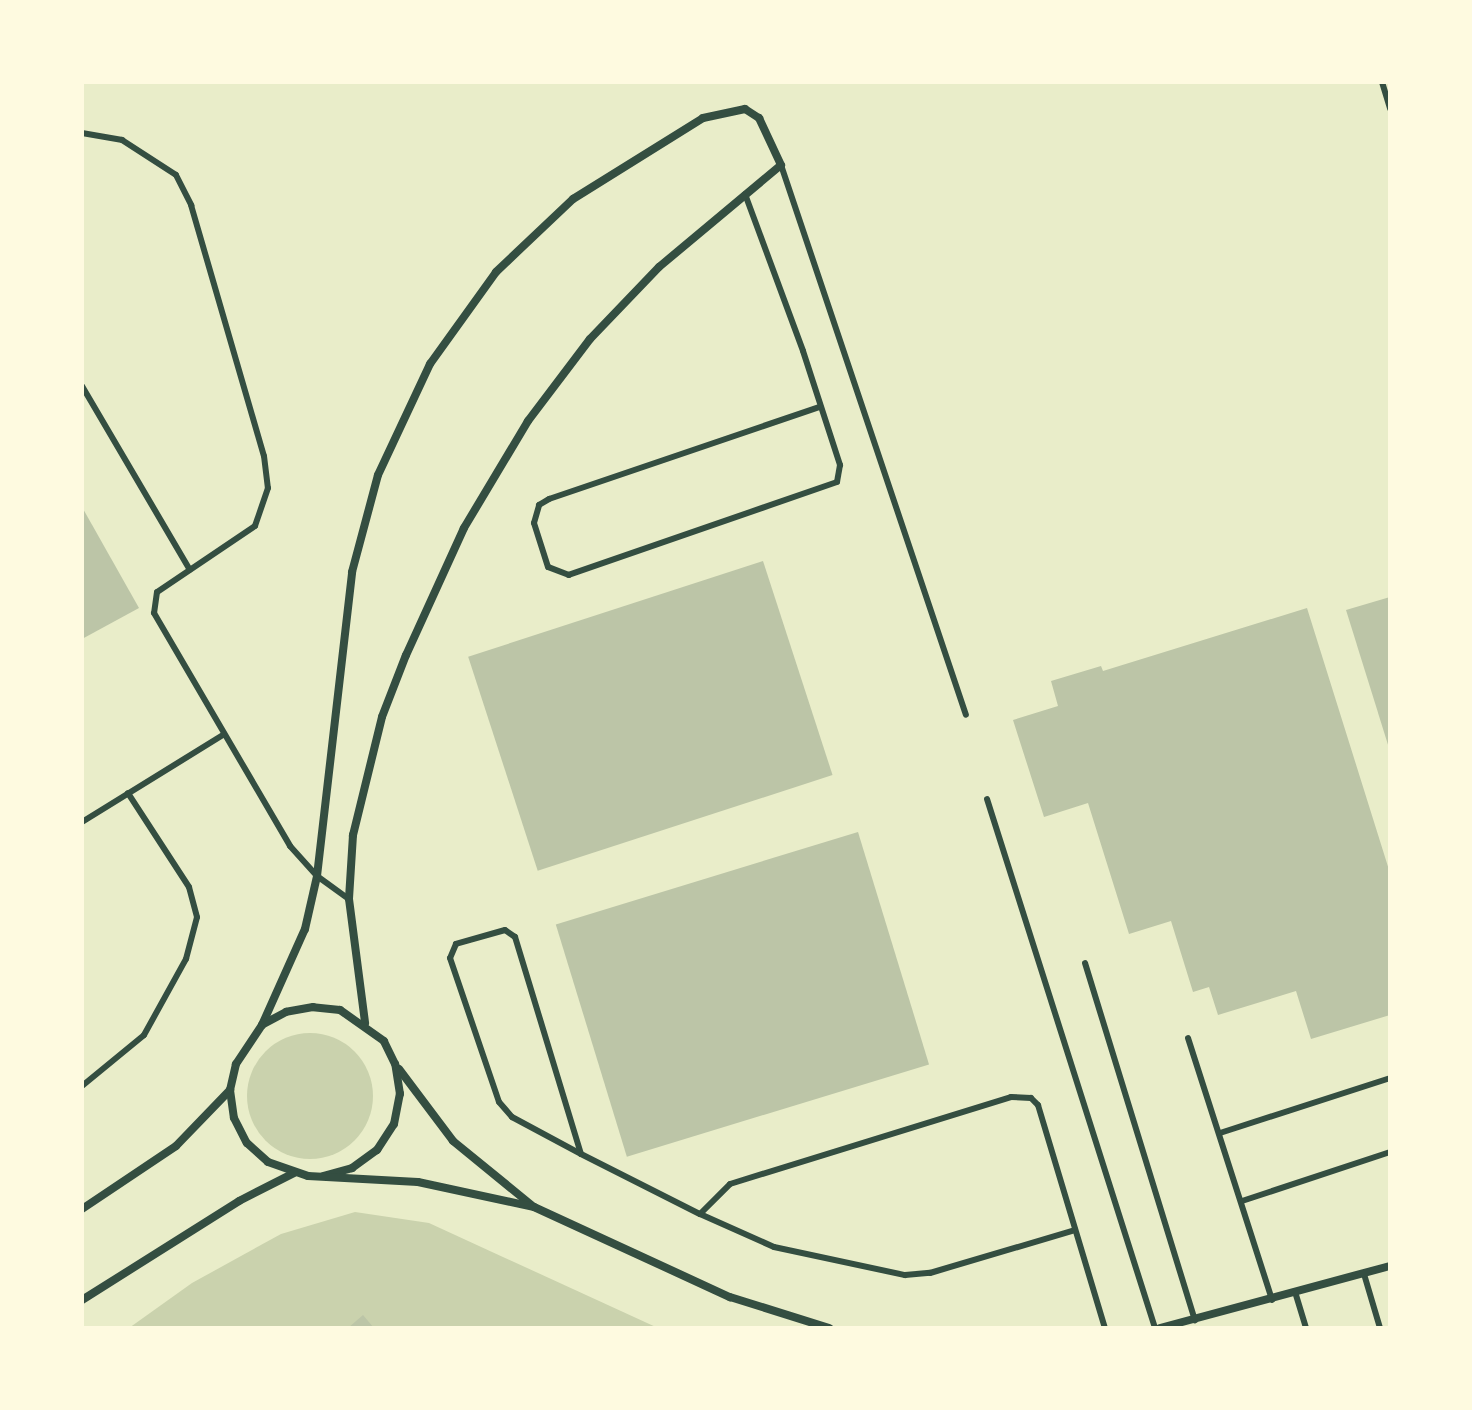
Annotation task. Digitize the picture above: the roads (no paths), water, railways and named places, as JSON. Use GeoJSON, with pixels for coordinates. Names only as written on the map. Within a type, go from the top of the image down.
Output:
{"type":"FeatureCollection","features":[{"type":"Feature","properties":{"kind":"street"},"geometry":{"type":"LineString","coordinates":[[365,1023],[349,899],[353,835],[382,717],[464,528],[528,421],[590,339],[659,267],[744,192],[781,165],[759,118],[745,109],[703,118],[651,147],[573,199],[496,272],[430,364],[378,475],[352,572],[317,876],[301,942],[262,1025],[236,1064],[230,1090],[234,1118],[247,1143],[268,1162],[294,1173],[418,1182],[534,1207],[730,1297],[829,1328]]}},
{"type":"Feature","properties":{"kind":"street"},"geometry":{"type":"LineString","coordinates":[[262,1025],[286,1012],[313,1007],[340,1010],[365,1023],[384,1041],[395,1064],[453,1141],[534,1207]]}},
{"type":"Feature","properties":{"kind":"street"},"geometry":{"type":"LineString","coordinates":[[323,1176],[365,1159],[394,1124],[400,1094],[395,1064]]}},
{"type":"Feature","properties":{"kind":"street"},"geometry":{"type":"LineString","coordinates":[[82,1209],[176,1146],[230,1090]]}},
{"type":"Feature","properties":{"kind":"street"},"geometry":{"type":"LineString","coordinates":[[82,1300],[239,1201],[294,1173]]}},
{"type":"Feature","properties":{"kind":"street"},"geometry":{"type":"LineString","coordinates":[[1158,1328],[1296,1295],[1390,1266]]}},
{"type":"Feature","properties":{"kind":"lane"},"geometry":{"type":"LineString","coordinates":[[1382,82],[1390,109]]}},
{"type":"Feature","properties":{"kind":"lane"},"geometry":{"type":"LineString","coordinates":[[82,133],[122,140],[176,175],[191,205],[264,456],[268,488],[255,526],[157,592],[151,605],[223,735],[290,846],[317,876],[349,899]]}},
{"type":"Feature","properties":{"kind":"lane"},"geometry":{"type":"LineString","coordinates":[[781,165],[966,715]]}},
{"type":"Feature","properties":{"kind":"lane"},"geometry":{"type":"LineString","coordinates":[[744,192],[820,407],[840,465],[837,482],[829,489],[569,575],[548,567],[534,523],[539,505],[549,499],[820,407]]}},
{"type":"Feature","properties":{"kind":"lane"},"geometry":{"type":"LineString","coordinates":[[82,386],[190,570]]}},
{"type":"Feature","properties":{"kind":"lane"},"geometry":{"type":"LineString","coordinates":[[82,822],[223,735]]}},
{"type":"Feature","properties":{"kind":"lane"},"geometry":{"type":"LineString","coordinates":[[82,1086],[144,1035],[186,959],[197,917],[189,887],[128,793]]}},
{"type":"Feature","properties":{"kind":"lane"},"geometry":{"type":"LineString","coordinates":[[987,799],[1158,1328]]}},
{"type":"Feature","properties":{"kind":"lane"},"geometry":{"type":"LineString","coordinates":[[581,1154],[515,937],[505,930],[456,944],[450,958],[499,1102],[512,1117],[581,1154],[700,1214],[774,1247],[905,1275],[930,1273],[1075,1230]]}},
{"type":"Feature","properties":{"kind":"lane"},"geometry":{"type":"LineString","coordinates":[[1085,963],[1195,1320]]}},
{"type":"Feature","properties":{"kind":"lane"},"geometry":{"type":"LineString","coordinates":[[1188,1038],[1272,1300]]}},
{"type":"Feature","properties":{"kind":"lane"},"geometry":{"type":"LineString","coordinates":[[1220,1133],[1390,1078]]}},
{"type":"Feature","properties":{"kind":"lane"},"geometry":{"type":"LineString","coordinates":[[700,1214],[730,1184],[1020,1096],[1038,1105],[1105,1328]]}},
{"type":"Feature","properties":{"kind":"lane"},"geometry":{"type":"LineString","coordinates":[[1242,1201],[1390,1152]]}},
{"type":"Feature","properties":{"kind":"lane"},"geometry":{"type":"LineString","coordinates":[[1364,1274],[1380,1328]]}},
{"type":"Feature","properties":{"kind":"lane"},"geometry":{"type":"LineString","coordinates":[[1296,1295],[1306,1328]]}}]}
